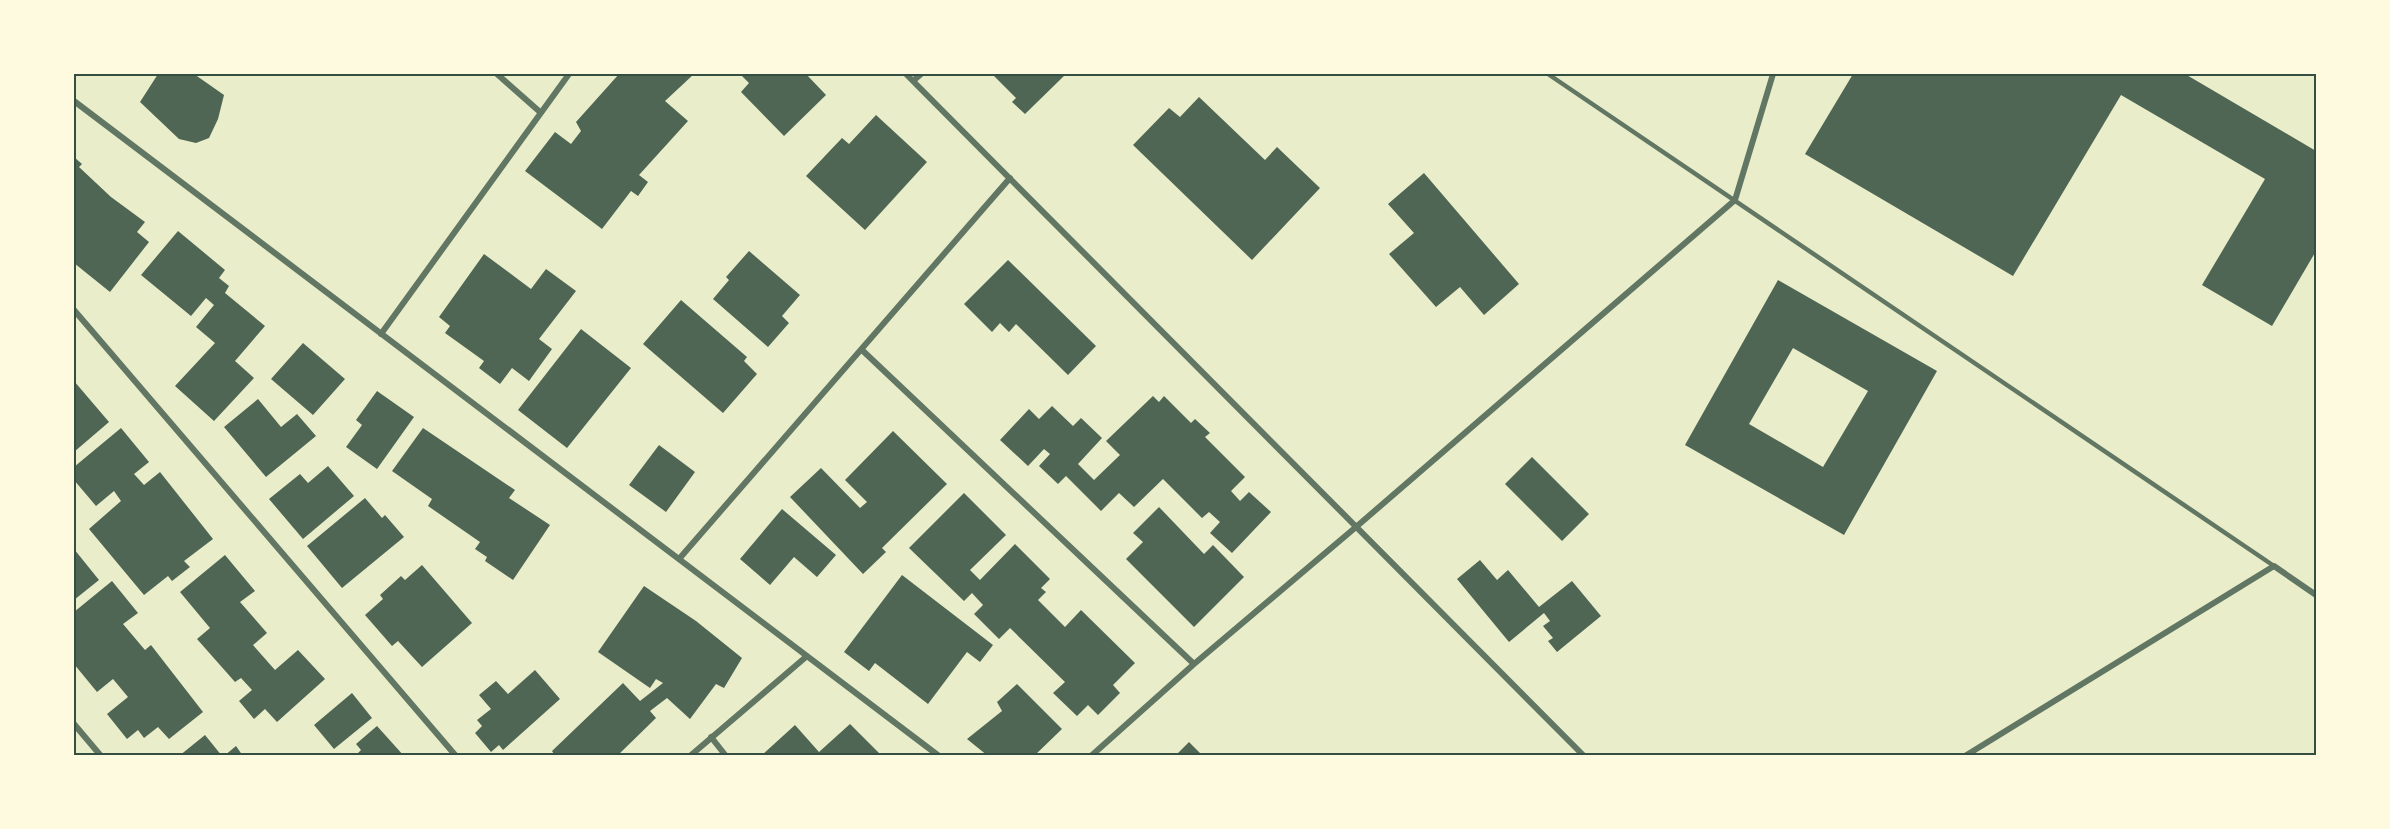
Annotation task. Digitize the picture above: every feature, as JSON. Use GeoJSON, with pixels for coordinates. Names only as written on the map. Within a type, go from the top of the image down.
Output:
{"type":"FeatureCollection","features":[{"type":"Feature","properties":{"kind":"street"},"geometry":{"type":"LineString","coordinates":[[497,74],[540,112]]}},
{"type":"Feature","properties":{"kind":"street"},"geometry":{"type":"LineString","coordinates":[[381,334],[568,74]]}},
{"type":"Feature","properties":{"kind":"street"},"geometry":{"type":"LineString","coordinates":[[906,74],[1584,756]]}},
{"type":"Feature","properties":{"kind":"street"},"geometry":{"type":"LineString","coordinates":[[913,81],[921,74]]}},
{"type":"Feature","properties":{"kind":"street"},"geometry":{"type":"LineString","coordinates":[[1091,756],[1194,664],[1735,200],[1773,74]]}},
{"type":"Feature","properties":{"kind":"street"},"geometry":{"type":"LineString","coordinates":[[74,101],[939,756]]}},
{"type":"Feature","properties":{"kind":"street"},"geometry":{"type":"LineString","coordinates":[[679,559],[1010,178]]}},
{"type":"Feature","properties":{"kind":"street"},"geometry":{"type":"LineString","coordinates":[[74,310],[456,756]]}},
{"type":"Feature","properties":{"kind":"street"},"geometry":{"type":"LineString","coordinates":[[862,350],[1194,664]]}},
{"type":"Feature","properties":{"kind":"street"},"geometry":{"type":"LineString","coordinates":[[1965,756],[2274,566],[2316,595]]}},
{"type":"Feature","properties":{"kind":"street"},"geometry":{"type":"LineString","coordinates":[[690,756],[807,656]]}},
{"type":"Feature","properties":{"kind":"street"},"geometry":{"type":"LineString","coordinates":[[74,724],[101,756]]}},
{"type":"Feature","properties":{"kind":"street"},"geometry":{"type":"LineString","coordinates":[[711,737],[726,756]]}},
{"type":"Feature","properties":{"kind":"lane"},"geometry":{"type":"LineString","coordinates":[[1548,74],[2274,566]]}},
{"type":"Feature","properties":{"kind":"building"},"geometry":{"type":"Polygon","coordinates":[[[158,74],[194,74],[224,95],[218,119],[209,138],[196,143],[179,139],[140,102],[158,74]]]}},
{"type":"Feature","properties":{"kind":"building"},"geometry":{"type":"Polygon","coordinates":[[[619,74],[694,74],[665,101],[688,121],[639,175],[648,182],[638,196],[631,191],[602,229],[525,171],[555,132],[571,144],[581,131],[576,122],[619,74]]]}},
{"type":"Feature","properties":{"kind":"building"},"geometry":{"type":"Polygon","coordinates":[[[740,74],[806,74],[826,95],[784,136],[741,92],[749,83],[740,74]]]}},
{"type":"Feature","properties":{"kind":"building"},"geometry":{"type":"Polygon","coordinates":[[[992,74],[1066,74],[1025,114],[1012,102],[1016,98],[992,74]]]}},
{"type":"Feature","properties":{"kind":"building"},"geometry":{"type":"Polygon","coordinates":[[[1853,74],[2185,74],[2316,151],[2316,251],[2272,326],[2202,285],[2265,179],[2121,95],[2013,276],[1805,154],[1853,74]]]}},
{"type":"Feature","properties":{"kind":"building"},"geometry":{"type":"Polygon","coordinates":[[[1199,97],[1265,160],[1277,147],[1320,188],[1252,260],[1133,145],[1169,108],[1180,117],[1199,97]]]}},
{"type":"Feature","properties":{"kind":"building"},"geometry":{"type":"Polygon","coordinates":[[[876,115],[927,162],[865,230],[806,176],[842,138],[849,144],[876,115]]]}},
{"type":"Feature","properties":{"kind":"building"},"geometry":{"type":"Polygon","coordinates":[[[74,157],[82,164],[79,167],[111,197],[145,222],[137,232],[149,242],[110,292],[74,263],[76,253],[74,250],[74,157]]]}},
{"type":"Feature","properties":{"kind":"building"},"geometry":{"type":"Polygon","coordinates":[[[1424,173],[1519,284],[1484,315],[1460,287],[1436,307],[1389,254],[1414,233],[1388,204],[1424,173]]]}},
{"type":"Feature","properties":{"kind":"building"},"geometry":{"type":"Polygon","coordinates":[[[178,231],[225,270],[219,278],[229,286],[225,293],[265,326],[235,361],[254,378],[214,421],[175,386],[215,343],[196,327],[214,305],[206,298],[191,316],[141,275],[178,231]]]}},
{"type":"Feature","properties":{"kind":"building"},"geometry":{"type":"Polygon","coordinates":[[[749,251],[800,295],[782,316],[789,323],[768,347],[713,299],[729,280],[726,277],[749,251]]]}},
{"type":"Feature","properties":{"kind":"building"},"geometry":{"type":"Polygon","coordinates":[[[484,254],[531,289],[546,269],[576,291],[539,339],[552,349],[529,381],[512,368],[500,384],[479,368],[484,361],[445,333],[450,326],[439,317],[484,254]]]}},
{"type":"Feature","properties":{"kind":"building"},"geometry":{"type":"Polygon","coordinates":[[[1008,260],[1096,346],[1068,375],[1016,324],[1009,332],[1000,323],[992,332],[964,304],[1008,260]]]}},
{"type":"Feature","properties":{"kind":"building"},"geometry":{"type":"Polygon","coordinates":[[[1778,280],[1937,371],[1844,535],[1685,445],[1778,280]],[[1793,348],[1749,424],[1823,467],[1868,391],[1793,348]]]}},
{"type":"Feature","properties":{"kind":"building"},"geometry":{"type":"Polygon","coordinates":[[[681,300],[747,357],[744,361],[757,374],[723,413],[643,344],[681,300]]]}},
{"type":"Feature","properties":{"kind":"building"},"geometry":{"type":"Polygon","coordinates":[[[581,329],[631,368],[567,448],[518,410],[581,329]]]}},
{"type":"Feature","properties":{"kind":"building"},"geometry":{"type":"Polygon","coordinates":[[[303,343],[345,379],[313,415],[271,379],[303,343]]]}},
{"type":"Feature","properties":{"kind":"building"},"geometry":{"type":"Polygon","coordinates":[[[74,381],[109,422],[74,452],[74,381]]]}},
{"type":"Feature","properties":{"kind":"building"},"geometry":{"type":"Polygon","coordinates":[[[377,391],[414,417],[377,469],[346,447],[362,425],[356,420],[377,391]]]}},
{"type":"Feature","properties":{"kind":"building"},"geometry":{"type":"Polygon","coordinates":[[[1153,396],[1159,402],[1164,396],[1191,423],[1195,419],[1210,433],[1205,437],[1245,477],[1231,491],[1240,501],[1249,492],[1271,512],[1232,553],[1210,533],[1220,522],[1209,512],[1202,518],[1163,479],[1134,507],[1119,493],[1101,511],[1066,476],[1058,484],[1039,466],[1050,454],[1044,449],[1028,466],[1000,440],[1029,409],[1039,419],[1052,406],[1073,426],[1081,418],[1102,438],[1078,464],[1094,480],[1120,455],[1106,441],[1153,396]]]}},
{"type":"Feature","properties":{"kind":"building"},"geometry":{"type":"Polygon","coordinates":[[[258,399],[281,427],[297,414],[316,436],[266,477],[224,427],[258,399]]]}},
{"type":"Feature","properties":{"kind":"building"},"geometry":{"type":"Polygon","coordinates":[[[121,428],[149,462],[134,474],[144,485],[160,472],[213,539],[184,561],[190,567],[172,581],[168,576],[144,595],[89,529],[121,501],[114,491],[96,506],[74,480],[74,467],[121,428]]]}},
{"type":"Feature","properties":{"kind":"building"},"geometry":{"type":"Polygon","coordinates":[[[423,428],[515,490],[509,498],[550,525],[513,580],[485,561],[487,557],[475,549],[480,542],[428,506],[432,499],[392,471],[423,428]]]}},
{"type":"Feature","properties":{"kind":"building"},"geometry":{"type":"Polygon","coordinates":[[[893,431],[947,484],[882,548],[886,552],[863,574],[790,497],[821,468],[860,508],[867,502],[845,480],[893,431]]]}},
{"type":"Feature","properties":{"kind":"building"},"geometry":{"type":"Polygon","coordinates":[[[659,445],[695,472],[666,512],[629,485],[659,445]]]}},
{"type":"Feature","properties":{"kind":"building"},"geometry":{"type":"Polygon","coordinates":[[[1532,457],[1589,514],[1562,541],[1505,484],[1532,457]]]}},
{"type":"Feature","properties":{"kind":"building"},"geometry":{"type":"Polygon","coordinates":[[[328,466],[354,496],[303,539],[269,499],[300,474],[308,483],[328,466]]]}},
{"type":"Feature","properties":{"kind":"building"},"geometry":{"type":"Polygon","coordinates":[[[964,493],[1006,535],[970,570],[980,580],[1015,544],[1050,579],[1041,588],[1046,592],[1038,600],[1065,627],[1081,610],[1135,663],[1113,685],[1120,693],[1098,715],[1088,705],[1077,716],[1053,693],[1065,682],[1010,628],[999,639],[974,614],[983,605],[972,593],[964,601],[909,548],[964,493]]]}},
{"type":"Feature","properties":{"kind":"building"},"geometry":{"type":"Polygon","coordinates":[[[365,498],[382,518],[385,515],[404,537],[342,588],[307,546],[365,498]]]}},
{"type":"Feature","properties":{"kind":"building"},"geometry":{"type":"Polygon","coordinates":[[[1159,507],[1204,554],[1213,545],[1244,577],[1194,627],[1126,559],[1143,542],[1133,533],[1159,507]]]}},
{"type":"Feature","properties":{"kind":"building"},"geometry":{"type":"Polygon","coordinates":[[[782,509],[836,555],[817,577],[794,557],[770,585],[740,559],[782,509]]]}},
{"type":"Feature","properties":{"kind":"building"},"geometry":{"type":"Polygon","coordinates":[[[74,549],[99,580],[74,600],[74,549]]]}},
{"type":"Feature","properties":{"kind":"building"},"geometry":{"type":"Polygon","coordinates":[[[225,555],[255,591],[240,602],[267,633],[253,645],[275,670],[298,650],[325,679],[277,722],[265,709],[254,719],[239,701],[252,690],[241,678],[235,682],[197,639],[210,628],[180,592],[225,555]]]}},
{"type":"Feature","properties":{"kind":"building"},"geometry":{"type":"Polygon","coordinates":[[[1480,560],[1497,580],[1508,570],[1539,607],[1572,581],[1601,616],[1557,652],[1548,641],[1553,638],[1543,626],[1550,621],[1544,613],[1509,642],[1457,579],[1480,560]]]}},
{"type":"Feature","properties":{"kind":"building"},"geometry":{"type":"Polygon","coordinates":[[[422,565],[472,623],[422,667],[398,641],[392,646],[365,615],[383,599],[380,595],[401,576],[405,580],[422,565]]]}},
{"type":"Feature","properties":{"kind":"building"},"geometry":{"type":"Polygon","coordinates":[[[902,575],[993,645],[980,662],[967,652],[928,704],[875,663],[869,671],[844,652],[902,575]]]}},
{"type":"Feature","properties":{"kind":"building"},"geometry":{"type":"Polygon","coordinates":[[[112,581],[138,613],[123,624],[145,650],[151,645],[203,712],[169,739],[158,727],[144,738],[138,730],[127,739],[107,714],[128,697],[113,679],[97,692],[74,664],[74,612],[112,581]]]}},
{"type":"Feature","properties":{"kind":"building"},"geometry":{"type":"Polygon","coordinates":[[[644,586],[696,621],[742,658],[724,688],[716,684],[690,719],[667,698],[650,711],[656,718],[617,756],[555,756],[552,751],[623,683],[640,701],[663,683],[656,679],[650,688],[598,652],[644,586]]]}},
{"type":"Feature","properties":{"kind":"building"},"geometry":{"type":"Polygon","coordinates":[[[535,670],[560,699],[503,750],[499,745],[491,752],[475,733],[482,726],[477,720],[491,709],[479,695],[496,681],[508,694],[535,670]]]}},
{"type":"Feature","properties":{"kind":"building"},"geometry":{"type":"Polygon","coordinates":[[[1017,684],[1062,729],[1034,756],[988,756],[967,739],[1002,711],[997,702],[1017,684]]]}},
{"type":"Feature","properties":{"kind":"building"},"geometry":{"type":"Polygon","coordinates":[[[352,693],[372,718],[334,749],[314,725],[352,693]]]}},
{"type":"Feature","properties":{"kind":"building"},"geometry":{"type":"Polygon","coordinates":[[[850,724],[882,756],[761,756],[795,725],[819,752],[850,724]]]}},
{"type":"Feature","properties":{"kind":"building"},"geometry":{"type":"Polygon","coordinates":[[[377,726],[404,756],[355,756],[361,750],[356,744],[377,726]]]}},
{"type":"Feature","properties":{"kind":"building"},"geometry":{"type":"Polygon","coordinates":[[[205,735],[222,756],[179,756],[205,735]]]}},
{"type":"Feature","properties":{"kind":"building"},"geometry":{"type":"Polygon","coordinates":[[[1189,742],[1203,756],[1175,756],[1189,742]]]}},
{"type":"Feature","properties":{"kind":"building"},"geometry":{"type":"Polygon","coordinates":[[[236,746],[243,756],[224,756],[236,746]]]}}]}
